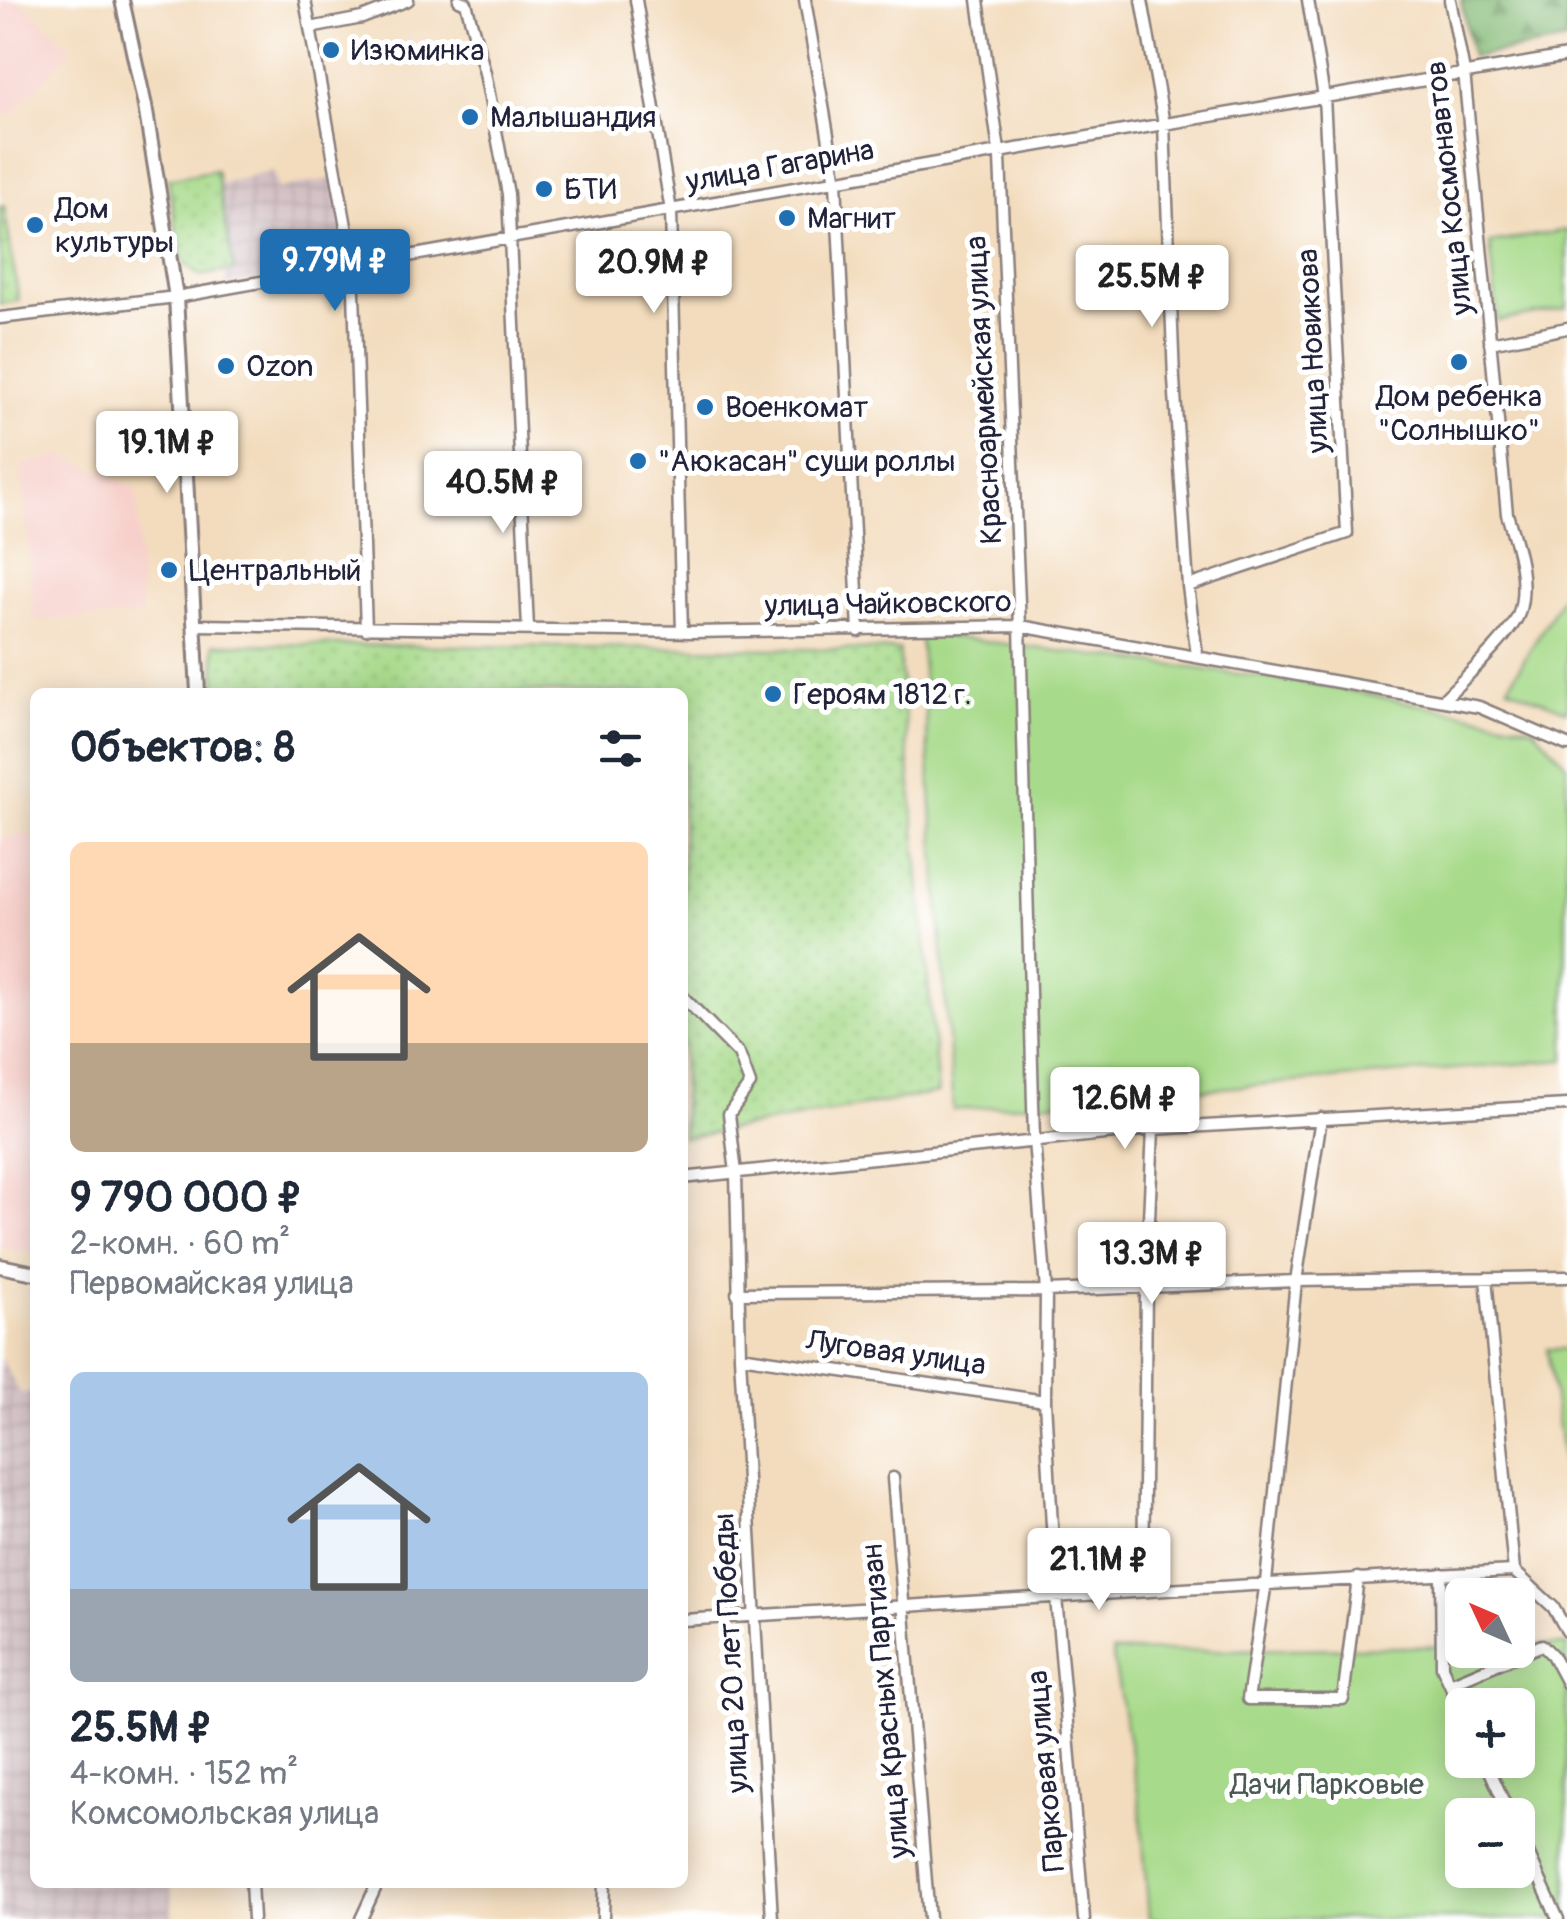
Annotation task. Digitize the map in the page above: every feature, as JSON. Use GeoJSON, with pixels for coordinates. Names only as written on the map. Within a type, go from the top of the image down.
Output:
{"type":"FeatureCollection","features":[{"type":"Feature","properties":{"kind":"street"},"geometry":{"type":"LineString","coordinates":[[123,0],[176,297],[198,688]]}},
{"type":"Feature","properties":{"kind":"street"},"geometry":{"type":"LineString","coordinates":[[306,0],[353,264],[366,628]]}},
{"type":"Feature","properties":{"kind":"street"},"geometry":{"type":"LineString","coordinates":[[310,28],[362,18],[408,0]]}},
{"type":"Feature","properties":{"kind":"street"},"geometry":{"type":"LineString","coordinates":[[459,0],[466,3],[485,73],[508,194],[528,629]]}},
{"type":"Feature","properties":{"kind":"street"},"geometry":{"type":"LineString","coordinates":[[636,0],[672,211],[682,632]]}},
{"type":"Feature","properties":{"kind":"street"},"geometry":{"type":"LineString","coordinates":[[805,0],[836,182],[859,631]]}},
{"type":"Feature","properties":{"kind":"street","name":"Красноармейская улица"},"geometry":{"type":"LineString","coordinates":[[978,0],[999,152],[1020,626],[1034,1140]]}},
{"type":"Feature","properties":{"kind":"street"},"geometry":{"type":"LineString","coordinates":[[1142,0],[1164,124],[1174,379],[1188,586],[1197,655]]}},
{"type":"Feature","properties":{"kind":"street","name":"улица Новикова"},"geometry":{"type":"LineString","coordinates":[[1188,586],[1348,533],[1324,96],[1308,0]]}},
{"type":"Feature","properties":{"kind":"street","name":"улица Космонавтов"},"geometry":{"type":"LineString","coordinates":[[1443,700],[1518,616],[1522,588],[1518,548],[1506,514],[1464,72],[1450,0]]}},
{"type":"Feature","properties":{"kind":"street","name":"улица Гагарина"},"geometry":{"type":"LineString","coordinates":[[0,318],[176,297],[1567,56]]}},
{"type":"Feature","properties":{"kind":"street"},"geometry":{"type":"LineString","coordinates":[[1490,342],[1567,328]]}},
{"type":"Feature","properties":{"kind":"street","name":"улица Чайковского"},"geometry":{"type":"LineString","coordinates":[[196,625],[682,632],[1020,626],[1479,707],[1567,746]]}},
{"type":"Feature","properties":{"kind":"street","name":"улица 20 лет Победы"},"geometry":{"type":"LineString","coordinates":[[688,1002],[739,1054],[750,1084],[729,1114],[736,1173],[740,1356],[772,1919]]}},
{"type":"Feature","properties":{"kind":"street"},"geometry":{"type":"LineString","coordinates":[[688,1177],[1153,1129],[1567,1105]]}},
{"type":"Feature","properties":{"kind":"street"},"geometry":{"type":"LineString","coordinates":[[1321,1118],[1296,1280],[1266,1582],[1248,1699],[1342,1699],[1358,1578]]}},
{"type":"Feature","properties":{"kind":"street"},"geometry":{"type":"LineString","coordinates":[[1143,1589],[1146,1287],[1153,1129]]}},
{"type":"Feature","properties":{"kind":"street","name":"Парковая улица"},"geometry":{"type":"LineString","coordinates":[[1034,1140],[1046,1291],[1045,1401],[1056,1596],[1084,1919]]}},
{"type":"Feature","properties":{"kind":"street"},"geometry":{"type":"LineString","coordinates":[[0,1266],[30,1272]]}},
{"type":"Feature","properties":{"kind":"street"},"geometry":{"type":"LineString","coordinates":[[737,1293],[1046,1291],[1296,1280],[1567,1276]]}},
{"type":"Feature","properties":{"kind":"street"},"geometry":{"type":"LineString","coordinates":[[1486,1278],[1514,1571],[1553,1606],[1567,1631]]}},
{"type":"Feature","properties":{"kind":"street","name":"Луговая улица"},"geometry":{"type":"LineString","coordinates":[[740,1356],[1045,1401]]}},
{"type":"Feature","properties":{"kind":"street","name":"улица Красных Партизан"},"geometry":{"type":"LineString","coordinates":[[893,1478],[929,1919]]}},
{"type":"Feature","properties":{"kind":"street"},"geometry":{"type":"LineString","coordinates":[[688,1620],[1143,1589],[1514,1571]]}},
{"type":"Feature","properties":{"kind":"street"},"geometry":{"type":"LineString","coordinates":[[1441,1574],[1442,1667],[1452,1688]]}},
{"type":"Feature","properties":{"kind":"street"},"geometry":{"type":"LineString","coordinates":[[1553,1606],[1567,1605]]}},
{"type":"Feature","properties":{"kind":"street"},"geometry":{"type":"LineString","coordinates":[[1450,1684],[1542,1645],[1567,1682]]}},
{"type":"Feature","properties":{"kind":"street"},"geometry":{"type":"LineString","coordinates":[[1535,1868],[1558,1919]]}},
{"type":"Feature","properties":{"kind":"street"},"geometry":{"type":"LineString","coordinates":[[251,1888],[253,1919]]}},
{"type":"Feature","properties":{"kind":"street"},"geometry":{"type":"LineString","coordinates":[[361,1919],[375,1888]]}},
{"type":"Feature","properties":{"kind":"street"},"geometry":{"type":"LineString","coordinates":[[603,1919],[604,1888]]}},
{"type":"Feature","properties":{"kind":"shaded area"},"geometry":{"type":"Polygon","coordinates":[[[0,0],[19,0],[72,49],[9,117],[0,109],[0,0]]]}},
{"type":"Feature","properties":{"kind":"shaded area"},"geometry":{"type":"Polygon","coordinates":[[[273,171],[278,189],[336,178],[352,263],[227,285],[210,186],[273,171]]]}},
{"type":"Feature","properties":{"kind":"shaded area"},"geometry":{"type":"Polygon","coordinates":[[[65,455],[137,490],[141,616],[34,620],[22,464],[65,455]]]}},
{"type":"Feature","properties":{"kind":"shaded area"},"geometry":{"type":"Polygon","coordinates":[[[30,834],[30,1252],[0,1247],[0,839],[30,834]]]}},
{"type":"Feature","properties":{"kind":"shaded area"},"geometry":{"type":"Polygon","coordinates":[[[0,1357],[20,1393],[30,1393],[30,1888],[171,1888],[172,1919],[0,1919],[0,1357]]]}},
{"type":"Feature","properties":{"kind":"green space"},"geometry":{"type":"Polygon","coordinates":[[[1461,0],[1567,0],[1567,41],[1472,57],[1461,0]]]}},
{"type":"Feature","properties":{"kind":"green space"},"geometry":{"type":"Polygon","coordinates":[[[216,170],[234,270],[199,276],[182,261],[168,179],[216,170]]]}},
{"type":"Feature","properties":{"kind":"green space"},"geometry":{"type":"Polygon","coordinates":[[[4,206],[19,301],[0,304],[0,207],[4,206]]]}},
{"type":"Feature","properties":{"kind":"green space"},"geometry":{"type":"Polygon","coordinates":[[[1567,230],[1567,308],[1498,321],[1490,243],[1567,230]]]}},
{"type":"Feature","properties":{"kind":"green space"},"geometry":{"type":"Polygon","coordinates":[[[1567,588],[1567,711],[1508,687],[1567,588]]]}},
{"type":"Feature","properties":{"kind":"green space"},"geometry":{"type":"Polygon","coordinates":[[[920,633],[1316,684],[1533,727],[1567,765],[1565,1060],[953,1110],[920,633]]]}},
{"type":"Feature","properties":{"kind":"green space"},"geometry":{"type":"Polygon","coordinates":[[[214,644],[899,650],[938,1093],[688,1137],[688,688],[217,688],[214,644]]]}},
{"type":"Feature","properties":{"kind":"green space"},"geometry":{"type":"Polygon","coordinates":[[[1547,1349],[1567,1349],[1567,1490],[1547,1349]]]}},
{"type":"Feature","properties":{"kind":"green space","name":"Дачи Парковые"},"geometry":{"type":"Polygon","coordinates":[[[1535,1645],[1567,1645],[1567,1919],[1149,1919],[1140,1803],[1112,1652],[1445,1646],[1445,1668],[1535,1668],[1535,1645]]]}},
{"type":"Feature","properties":{"kind":"place","name":"Изюминка"},"geometry":{"type":"Point","coordinates":[331,50]}},
{"type":"Feature","properties":{"kind":"place","name":"Малышандия"},"geometry":{"type":"Point","coordinates":[470,117]}},
{"type":"Feature","properties":{"kind":"place","name":"БТИ"},"geometry":{"type":"Point","coordinates":[544,189]}},
{"type":"Feature","properties":{"kind":"place","name":"Магнит"},"geometry":{"type":"Point","coordinates":[787,218]}},
{"type":"Feature","properties":{"kind":"place","name":"Дом культуры"},"geometry":{"type":"Point","coordinates":[35,225]}},
{"type":"Feature","properties":{"kind":"place","name":"Дом ребенка \"Солнышко\""},"geometry":{"type":"Point","coordinates":[1459,362]}},
{"type":"Feature","properties":{"kind":"place","name":"Ozon"},"geometry":{"type":"Point","coordinates":[226,366]}},
{"type":"Feature","properties":{"kind":"place","name":"Военкомат"},"geometry":{"type":"Point","coordinates":[705,407]}},
{"type":"Feature","properties":{"kind":"place","name":"\"Аюкасан\" суши роллы"},"geometry":{"type":"Point","coordinates":[638,461]}},
{"type":"Feature","properties":{"kind":"place","name":"Центральный"},"geometry":{"type":"Point","coordinates":[169,570]}},
{"type":"Feature","properties":{"kind":"place","name":"Героям 1812 г."},"geometry":{"type":"Point","coordinates":[773,694]}}]}
